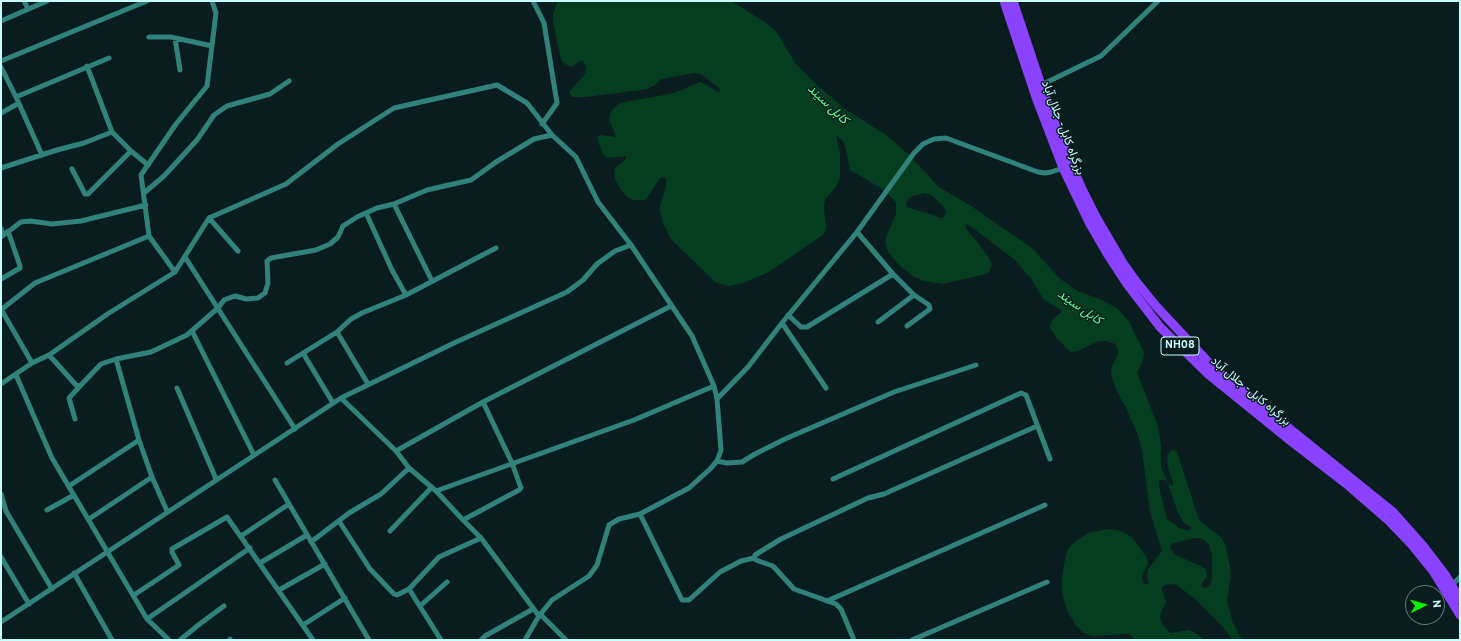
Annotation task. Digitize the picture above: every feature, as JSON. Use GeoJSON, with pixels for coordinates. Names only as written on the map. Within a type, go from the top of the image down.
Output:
{"type":"FeatureCollection","features":[{"type":"Feature","properties":{"kind":"highway","name":"بزرگراه کابل- جلال آباد"},"geometry":{"type":"LineString","coordinates":[[1004,1],[1030,64],[1041,85],[1041,98]]}},
{"type":"Feature","properties":{"kind":"highway","name":"بزرگراه کابل- جلال آباد"},"geometry":{"type":"LineString","coordinates":[[1014,1],[1030,64],[1060,149],[1096,217],[1123,263],[1156,306],[1211,370]]}},
{"type":"Feature","properties":{"kind":"highway","name":"بزرگراه کابل- جلال آباد"},"geometry":{"type":"LineString","coordinates":[[1060,149],[1063,168],[1090,224],[1127,284],[1160,328],[1390,515],[1424,547],[1460,598]]}},
{"type":"Feature","properties":{"kind":"highway","name":"بزرگراه کابل- جلال آباد"},"geometry":{"type":"LineString","coordinates":[[1390,515],[1433,571],[1460,615]]}},
{"type":"Feature","properties":{"kind":"street"},"geometry":{"type":"LineString","coordinates":[[24,1],[28,9]]}},
{"type":"Feature","properties":{"kind":"street"},"geometry":{"type":"LineString","coordinates":[[1,21],[47,1]]}},
{"type":"Feature","properties":{"kind":"street"},"geometry":{"type":"LineString","coordinates":[[1,61],[147,1]]}},
{"type":"Feature","properties":{"kind":"street"},"geometry":{"type":"LineString","coordinates":[[175,272],[149,236],[141,175],[176,124],[207,86],[216,13],[212,1]]}},
{"type":"Feature","properties":{"kind":"street"},"geometry":{"type":"LineString","coordinates":[[533,1],[544,23],[557,103],[542,124]]}},
{"type":"Feature","properties":{"kind":"street"},"geometry":{"type":"LineString","coordinates":[[1041,85],[1101,56],[1158,1]]}},
{"type":"Feature","properties":{"kind":"street"},"geometry":{"type":"LineString","coordinates":[[149,37],[171,36],[212,46]]}},
{"type":"Feature","properties":{"kind":"street"},"geometry":{"type":"LineString","coordinates":[[175,38],[180,70]]}},
{"type":"Feature","properties":{"kind":"street"},"geometry":{"type":"LineString","coordinates":[[16,97],[109,58]]}},
{"type":"Feature","properties":{"kind":"street"},"geometry":{"type":"LineString","coordinates":[[87,66],[112,132],[148,165]]}},
{"type":"Feature","properties":{"kind":"street"},"geometry":{"type":"LineString","coordinates":[[1,67],[42,155]]}},
{"type":"Feature","properties":{"kind":"street"},"geometry":{"type":"LineString","coordinates":[[144,193],[164,176],[187,150],[214,115],[227,106],[270,94],[289,81]]}},
{"type":"Feature","properties":{"kind":"street"},"geometry":{"type":"LineString","coordinates":[[1,384],[32,363],[49,355],[109,313],[175,272],[209,218],[286,184],[338,144],[394,108],[497,85],[527,103],[542,124],[576,157],[598,202],[631,245],[692,336],[714,386],[721,450],[710,469],[689,488],[640,514],[619,519],[609,525],[597,565],[589,576],[552,600],[539,615],[525,640]]}},
{"type":"Feature","properties":{"kind":"street"},"geometry":{"type":"LineString","coordinates":[[1,113],[19,103]]}},
{"type":"Feature","properties":{"kind":"street"},"geometry":{"type":"LineString","coordinates":[[2,167],[84,143],[112,132]]}},
{"type":"Feature","properties":{"kind":"street"},"geometry":{"type":"LineString","coordinates":[[75,419],[69,398],[101,364],[116,358],[151,352],[187,335],[218,308],[224,300],[235,296],[246,299],[258,298],[265,293],[268,283],[267,261],[271,258],[316,250],[330,244],[338,238],[343,226],[377,208],[394,204],[427,190],[470,180],[534,139],[552,135]]}},
{"type":"Feature","properties":{"kind":"street"},"geometry":{"type":"LineString","coordinates":[[716,399],[748,367],[782,322],[858,232],[922,144],[934,139],[946,138],[1038,172],[1051,172],[1063,168]]}},
{"type":"Feature","properties":{"kind":"street"},"geometry":{"type":"LineString","coordinates":[[72,169],[84,194],[88,194],[131,151]]}},
{"type":"Feature","properties":{"kind":"street"},"geometry":{"type":"LineString","coordinates":[[394,204],[432,282]]}},
{"type":"Feature","properties":{"kind":"street"},"geometry":{"type":"LineString","coordinates":[[2,236],[8,230],[21,222],[31,221],[52,224],[81,221],[146,205]]}},
{"type":"Feature","properties":{"kind":"street"},"geometry":{"type":"LineString","coordinates":[[366,214],[392,270],[406,295]]}},
{"type":"Feature","properties":{"kind":"street"},"geometry":{"type":"LineString","coordinates":[[209,218],[238,251]]}},
{"type":"Feature","properties":{"kind":"street"},"geometry":{"type":"LineString","coordinates":[[1,228],[2,236]]}},
{"type":"Feature","properties":{"kind":"street"},"geometry":{"type":"LineString","coordinates":[[1,279],[20,268],[8,230]]}},
{"type":"Feature","properties":{"kind":"street"},"geometry":{"type":"LineString","coordinates":[[858,232],[893,274],[914,295],[930,307],[930,309],[907,326]]}},
{"type":"Feature","properties":{"kind":"street"},"geometry":{"type":"LineString","coordinates":[[32,363],[1,309],[35,283],[149,236]]}},
{"type":"Feature","properties":{"kind":"street"},"geometry":{"type":"LineString","coordinates":[[1,622],[108,552],[167,511],[341,398],[454,343],[567,292],[583,280],[597,264],[615,251],[631,245]]}},
{"type":"Feature","properties":{"kind":"street"},"geometry":{"type":"LineString","coordinates":[[287,363],[337,332],[351,319],[406,295],[496,248]]}},
{"type":"Feature","properties":{"kind":"street"},"geometry":{"type":"LineString","coordinates":[[185,257],[295,429]]}},
{"type":"Feature","properties":{"kind":"street"},"geometry":{"type":"LineString","coordinates":[[788,315],[801,327],[807,327],[893,274]]}},
{"type":"Feature","properties":{"kind":"street"},"geometry":{"type":"LineString","coordinates":[[878,322],[914,295]]}},
{"type":"Feature","properties":{"kind":"street"},"geometry":{"type":"LineString","coordinates":[[396,451],[483,402],[671,306]]}},
{"type":"Feature","properties":{"kind":"street"},"geometry":{"type":"LineString","coordinates":[[782,322],[826,388]]}},
{"type":"Feature","properties":{"kind":"street"},"geometry":{"type":"LineString","coordinates":[[192,331],[201,352],[254,455]]}},
{"type":"Feature","properties":{"kind":"street"},"geometry":{"type":"LineString","coordinates":[[337,332],[368,384]]}},
{"type":"Feature","properties":{"kind":"street"},"geometry":{"type":"LineString","coordinates":[[303,353],[333,403]]}},
{"type":"Feature","properties":{"kind":"street"},"geometry":{"type":"LineString","coordinates":[[49,355],[76,385],[80,386]]}},
{"type":"Feature","properties":{"kind":"street"},"geometry":{"type":"LineString","coordinates":[[116,358],[139,440],[152,477],[167,511]]}},
{"type":"Feature","properties":{"kind":"street"},"geometry":{"type":"LineString","coordinates":[[716,461],[726,463],[742,462],[785,439],[894,392],[976,365]]}},
{"type":"Feature","properties":{"kind":"street"},"geometry":{"type":"LineString","coordinates":[[16,375],[52,458],[147,619],[169,640]]}},
{"type":"Feature","properties":{"kind":"street"},"geometry":{"type":"LineString","coordinates":[[390,531],[434,489],[634,420],[714,386]]}},
{"type":"Feature","properties":{"kind":"street"},"geometry":{"type":"LineString","coordinates":[[177,388],[216,479]]}},
{"type":"Feature","properties":{"kind":"street"},"geometry":{"type":"LineString","coordinates":[[833,479],[1021,393],[1026,395],[1050,459]]}},
{"type":"Feature","properties":{"kind":"street"},"geometry":{"type":"LineString","coordinates":[[341,398],[396,451],[409,468],[434,489],[481,538],[533,609],[566,640]]}},
{"type":"Feature","properties":{"kind":"street"},"geometry":{"type":"LineString","coordinates":[[463,520],[521,489],[512,463],[483,402]]}},
{"type":"Feature","properties":{"kind":"street"},"geometry":{"type":"LineString","coordinates":[[754,558],[755,555],[780,539],[868,498],[884,494],[1037,426]]}},
{"type":"Feature","properties":{"kind":"street"},"geometry":{"type":"LineString","coordinates":[[69,486],[139,440]]}},
{"type":"Feature","properties":{"kind":"street"},"geometry":{"type":"LineString","coordinates":[[311,542],[349,513],[381,494],[409,468]]}},
{"type":"Feature","properties":{"kind":"street"},"geometry":{"type":"LineString","coordinates":[[89,519],[152,477]]}},
{"type":"Feature","properties":{"kind":"street"},"geometry":{"type":"LineString","coordinates":[[275,480],[369,640]]}},
{"type":"Feature","properties":{"kind":"street"},"geometry":{"type":"LineString","coordinates":[[1,494],[6,511],[52,589]]}},
{"type":"Feature","properties":{"kind":"street"},"geometry":{"type":"LineString","coordinates":[[48,510],[74,495]]}},
{"type":"Feature","properties":{"kind":"street"},"geometry":{"type":"LineString","coordinates":[[241,536],[289,504]]}},
{"type":"Feature","properties":{"kind":"street"},"geometry":{"type":"LineString","coordinates":[[827,601],[1045,505]]}},
{"type":"Feature","properties":{"kind":"street"},"geometry":{"type":"LineString","coordinates":[[640,514],[682,600],[689,600],[720,572],[741,561],[754,558],[773,566],[794,589],[836,604],[841,608],[854,640]]}},
{"type":"Feature","properties":{"kind":"street"},"geometry":{"type":"LineString","coordinates":[[134,595],[179,565],[172,552],[172,549],[226,517],[250,548],[313,640]]}},
{"type":"Feature","properties":{"kind":"street"},"geometry":{"type":"LineString","coordinates":[[339,521],[370,569],[394,594],[400,595],[409,589],[439,557],[481,538]]}},
{"type":"Feature","properties":{"kind":"street"},"geometry":{"type":"LineString","coordinates":[[260,563],[307,535]]}},
{"type":"Feature","properties":{"kind":"street"},"geometry":{"type":"LineString","coordinates":[[147,619],[250,548]]}},
{"type":"Feature","properties":{"kind":"street"},"geometry":{"type":"LineString","coordinates":[[1,557],[29,604]]}},
{"type":"Feature","properties":{"kind":"street"},"geometry":{"type":"LineString","coordinates":[[279,590],[325,564]]}},
{"type":"Feature","properties":{"kind":"street"},"geometry":{"type":"LineString","coordinates":[[74,573],[112,640]]}},
{"type":"Feature","properties":{"kind":"street"},"geometry":{"type":"LineString","coordinates":[[1452,585],[1460,576]]}},
{"type":"Feature","properties":{"kind":"street"},"geometry":{"type":"LineString","coordinates":[[420,606],[447,582]]}},
{"type":"Feature","properties":{"kind":"street"},"geometry":{"type":"LineString","coordinates":[[912,640],[1047,582]]}},
{"type":"Feature","properties":{"kind":"street"},"geometry":{"type":"LineString","coordinates":[[409,589],[441,640]]}},
{"type":"Feature","properties":{"kind":"street"},"geometry":{"type":"LineString","coordinates":[[303,625],[345,598]]}},
{"type":"Feature","properties":{"kind":"street"},"geometry":{"type":"LineString","coordinates":[[180,640],[224,606]]}},
{"type":"Feature","properties":{"kind":"street"},"geometry":{"type":"LineString","coordinates":[[481,640],[485,636],[533,609]]}},
{"type":"Feature","properties":{"kind":"water","name":"کابل سيند"},"geometry":{"type":"Polygon","coordinates":[[[558,1],[731,1],[770,26],[778,34],[795,63],[818,86],[842,107],[886,135],[908,154],[939,187],[968,204],[1022,241],[1035,251],[1059,278],[1069,285],[1078,291],[1104,301],[1117,308],[1128,320],[1144,352],[1143,360],[1137,373],[1158,426],[1161,445],[1161,468],[1168,484],[1172,486],[1173,482],[1168,468],[1167,455],[1173,450],[1177,452],[1199,520],[1222,538],[1226,547],[1231,573],[1227,602],[1233,623],[1242,640],[1233,640],[1221,625],[1197,601],[1177,585],[1172,584],[1165,585],[1161,588],[1166,602],[1160,617],[1163,625],[1169,632],[1172,633],[1188,630],[1194,632],[1205,640],[1137,640],[1128,634],[1092,636],[1083,633],[1075,624],[1068,612],[1062,594],[1064,564],[1068,549],[1076,541],[1088,533],[1108,529],[1121,531],[1132,537],[1147,558],[1148,563],[1142,576],[1143,582],[1146,585],[1149,583],[1147,578],[1148,569],[1162,551],[1150,512],[1142,450],[1137,433],[1115,387],[1111,374],[1112,366],[1118,354],[1118,349],[1115,344],[1106,341],[1099,341],[1078,351],[1071,352],[1067,349],[1050,328],[1052,320],[1061,312],[1061,310],[1044,300],[1032,280],[1015,260],[969,225],[966,225],[966,228],[988,256],[992,264],[989,272],[943,284],[923,281],[913,276],[901,267],[888,252],[886,244],[886,237],[896,214],[896,203],[886,191],[850,170],[845,146],[842,140],[836,135],[840,154],[840,177],[836,186],[825,200],[824,208],[826,226],[824,234],[769,272],[743,283],[729,286],[715,282],[671,239],[663,223],[660,206],[666,186],[666,180],[664,177],[660,178],[646,200],[634,200],[627,197],[615,179],[614,173],[615,168],[626,159],[626,156],[607,158],[602,152],[597,139],[598,136],[601,135],[616,137],[609,118],[614,108],[620,103],[674,93],[700,82],[718,92],[720,91],[719,88],[701,74],[694,73],[662,79],[647,89],[587,97],[572,97],[570,91],[585,74],[586,67],[581,60],[573,66],[569,66],[561,60],[553,22],[553,13],[558,1]],[[925,193],[908,199],[906,203],[907,207],[942,218],[945,215],[946,210],[933,196],[925,193]],[[1160,480],[1159,482],[1167,519],[1179,528],[1190,531],[1191,527],[1183,522],[1178,513],[1168,484],[1164,480],[1160,480]],[[1194,538],[1171,544],[1170,549],[1176,555],[1201,566],[1206,570],[1207,577],[1202,583],[1202,586],[1204,588],[1210,585],[1212,580],[1212,554],[1209,545],[1200,538],[1194,538]]]}}]}
